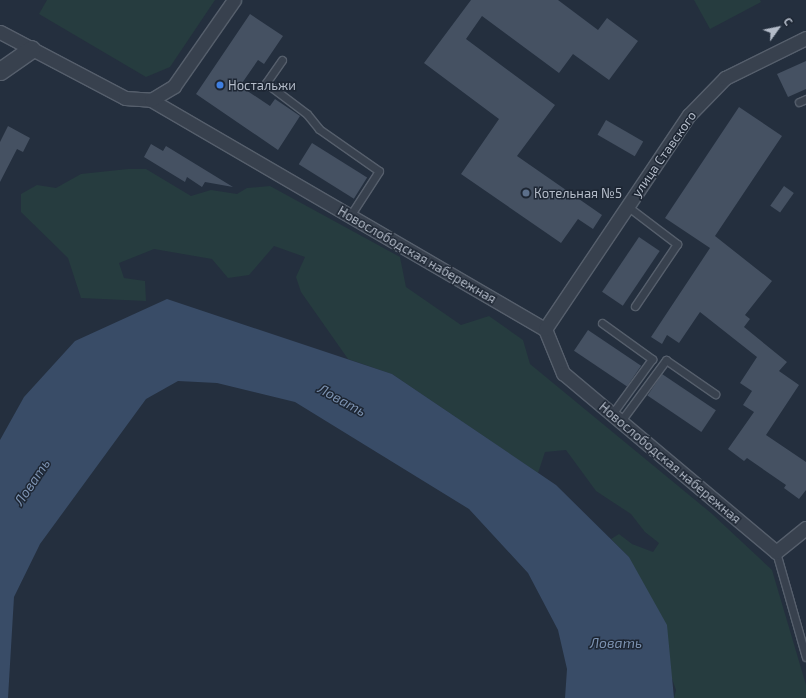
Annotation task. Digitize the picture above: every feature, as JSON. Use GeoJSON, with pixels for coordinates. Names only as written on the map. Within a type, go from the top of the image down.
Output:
{"type":"FeatureCollection","features":[{"type":"Feature","properties":{"kind":"street"},"geometry":{"type":"LineString","coordinates":[[151,100],[174,86],[234,0]]}},
{"type":"Feature","properties":{"kind":"street","name":"Новослободская набережная"},"geometry":{"type":"LineString","coordinates":[[0,32],[125,98],[151,100],[545,329],[563,373],[776,552]]}},
{"type":"Feature","properties":{"kind":"street","name":"улица Ставского"},"geometry":{"type":"LineString","coordinates":[[545,329],[689,115],[725,78],[806,38]]}},
{"type":"Feature","properties":{"kind":"street"},"geometry":{"type":"LineString","coordinates":[[0,72],[31,49]]}},
{"type":"Feature","properties":{"kind":"street"},"geometry":{"type":"LineString","coordinates":[[776,552],[806,528]]}},
{"type":"Feature","properties":{"kind":"lane"},"geometry":{"type":"LineString","coordinates":[[282,60],[266,83],[307,114],[319,129],[379,171],[350,216]]}},
{"type":"Feature","properties":{"kind":"lane"},"geometry":{"type":"LineString","coordinates":[[628,206],[677,244],[635,306]]}},
{"type":"Feature","properties":{"kind":"lane"},"geometry":{"type":"LineString","coordinates":[[602,323],[652,359],[616,418]]}},
{"type":"Feature","properties":{"kind":"lane"},"geometry":{"type":"LineString","coordinates":[[616,418],[666,360],[715,394]]}},
{"type":"Feature","properties":{"kind":"lane"},"geometry":{"type":"LineString","coordinates":[[776,552],[806,657]]}},
{"type":"Feature","properties":{"kind":"green space"},"geometry":{"type":"Polygon","coordinates":[[[47,0],[215,0],[170,67],[146,77],[39,14],[47,0]]]}},
{"type":"Feature","properties":{"kind":"green space"},"geometry":{"type":"Polygon","coordinates":[[[694,0],[760,0],[761,2],[710,29],[694,0]]]}},
{"type":"Feature","properties":{"kind":"green space"},"geometry":{"type":"Polygon","coordinates":[[[128,169],[146,169],[191,196],[211,190],[237,194],[247,188],[270,186],[400,257],[406,287],[461,325],[489,316],[523,340],[530,364],[711,513],[772,570],[806,685],[806,698],[674,698],[676,690],[629,557],[611,539],[619,534],[632,544],[653,552],[659,543],[645,532],[631,514],[596,491],[566,450],[545,452],[538,473],[392,374],[348,359],[301,292],[296,277],[305,257],[274,246],[249,275],[228,278],[212,259],[154,249],[119,263],[124,278],[145,281],[146,301],[81,298],[68,258],[21,212],[21,194],[37,185],[56,188],[81,174],[128,169]]]}},
{"type":"Feature","properties":{"kind":"water","name":"Ловать"},"geometry":{"type":"Polygon","coordinates":[[[167,299],[392,374],[556,485],[629,557],[667,625],[674,698],[565,698],[567,669],[558,630],[528,573],[469,509],[295,402],[217,383],[178,381],[146,399],[40,544],[14,597],[8,698],[0,698],[0,440],[24,397],[75,341],[167,299]]]}},
{"type":"Feature","properties":{"kind":"building"},"geometry":{"type":"Polygon","coordinates":[[[471,0],[558,0],[598,30],[607,18],[638,41],[609,80],[573,54],[559,73],[482,16],[466,39],[555,105],[517,156],[602,215],[593,229],[578,219],[561,243],[461,174],[499,119],[424,63],[471,0]]]}},
{"type":"Feature","properties":{"kind":"building"},"geometry":{"type":"Polygon","coordinates":[[[250,14],[283,36],[264,64],[258,60],[240,86],[270,106],[275,99],[300,116],[278,150],[196,94],[250,14]]]}},
{"type":"Feature","properties":{"kind":"building"},"geometry":{"type":"Polygon","coordinates":[[[806,61],[806,89],[788,97],[777,74],[806,61]]]}},
{"type":"Feature","properties":{"kind":"building"},"geometry":{"type":"Polygon","coordinates":[[[739,107],[782,136],[715,236],[772,281],[745,315],[750,319],[744,327],[787,362],[779,371],[799,385],[766,435],[806,462],[806,490],[799,499],[784,488],[786,485],[747,458],[744,461],[728,449],[754,412],[743,405],[752,391],[740,383],[757,357],[700,312],[679,343],[667,335],[662,344],[651,337],[710,248],[665,218],[739,107]]]}},
{"type":"Feature","properties":{"kind":"building"},"geometry":{"type":"Polygon","coordinates":[[[606,120],[643,142],[635,156],[598,135],[606,120]]]}},
{"type":"Feature","properties":{"kind":"building"},"geometry":{"type":"Polygon","coordinates":[[[8,126],[30,138],[23,152],[17,149],[0,182],[0,142],[8,126]]]}},
{"type":"Feature","properties":{"kind":"building"},"geometry":{"type":"Polygon","coordinates":[[[312,143],[367,177],[354,199],[299,164],[312,143]]]}},
{"type":"Feature","properties":{"kind":"building"},"geometry":{"type":"Polygon","coordinates":[[[151,144],[163,151],[166,146],[233,187],[205,182],[202,187],[187,177],[185,182],[144,157],[151,144]]]}},
{"type":"Feature","properties":{"kind":"building"},"geometry":{"type":"Polygon","coordinates":[[[784,186],[794,193],[780,213],[770,206],[784,186]]]}},
{"type":"Feature","properties":{"kind":"building"},"geometry":{"type":"Polygon","coordinates":[[[639,237],[660,251],[623,306],[602,292],[639,237]]]}},
{"type":"Feature","properties":{"kind":"building"},"geometry":{"type":"Polygon","coordinates":[[[588,330],[641,366],[627,387],[574,351],[588,330]]]}},
{"type":"Feature","properties":{"kind":"building"},"geometry":{"type":"Polygon","coordinates":[[[662,374],[716,410],[701,432],[647,396],[662,374]]]}},
{"type":"Feature","properties":{"kind":"place","name":"Ностальжи"},"geometry":{"type":"Point","coordinates":[220,85]}},
{"type":"Feature","properties":{"kind":"place","name":"Котельная №5"},"geometry":{"type":"Point","coordinates":[526,193]}}]}
